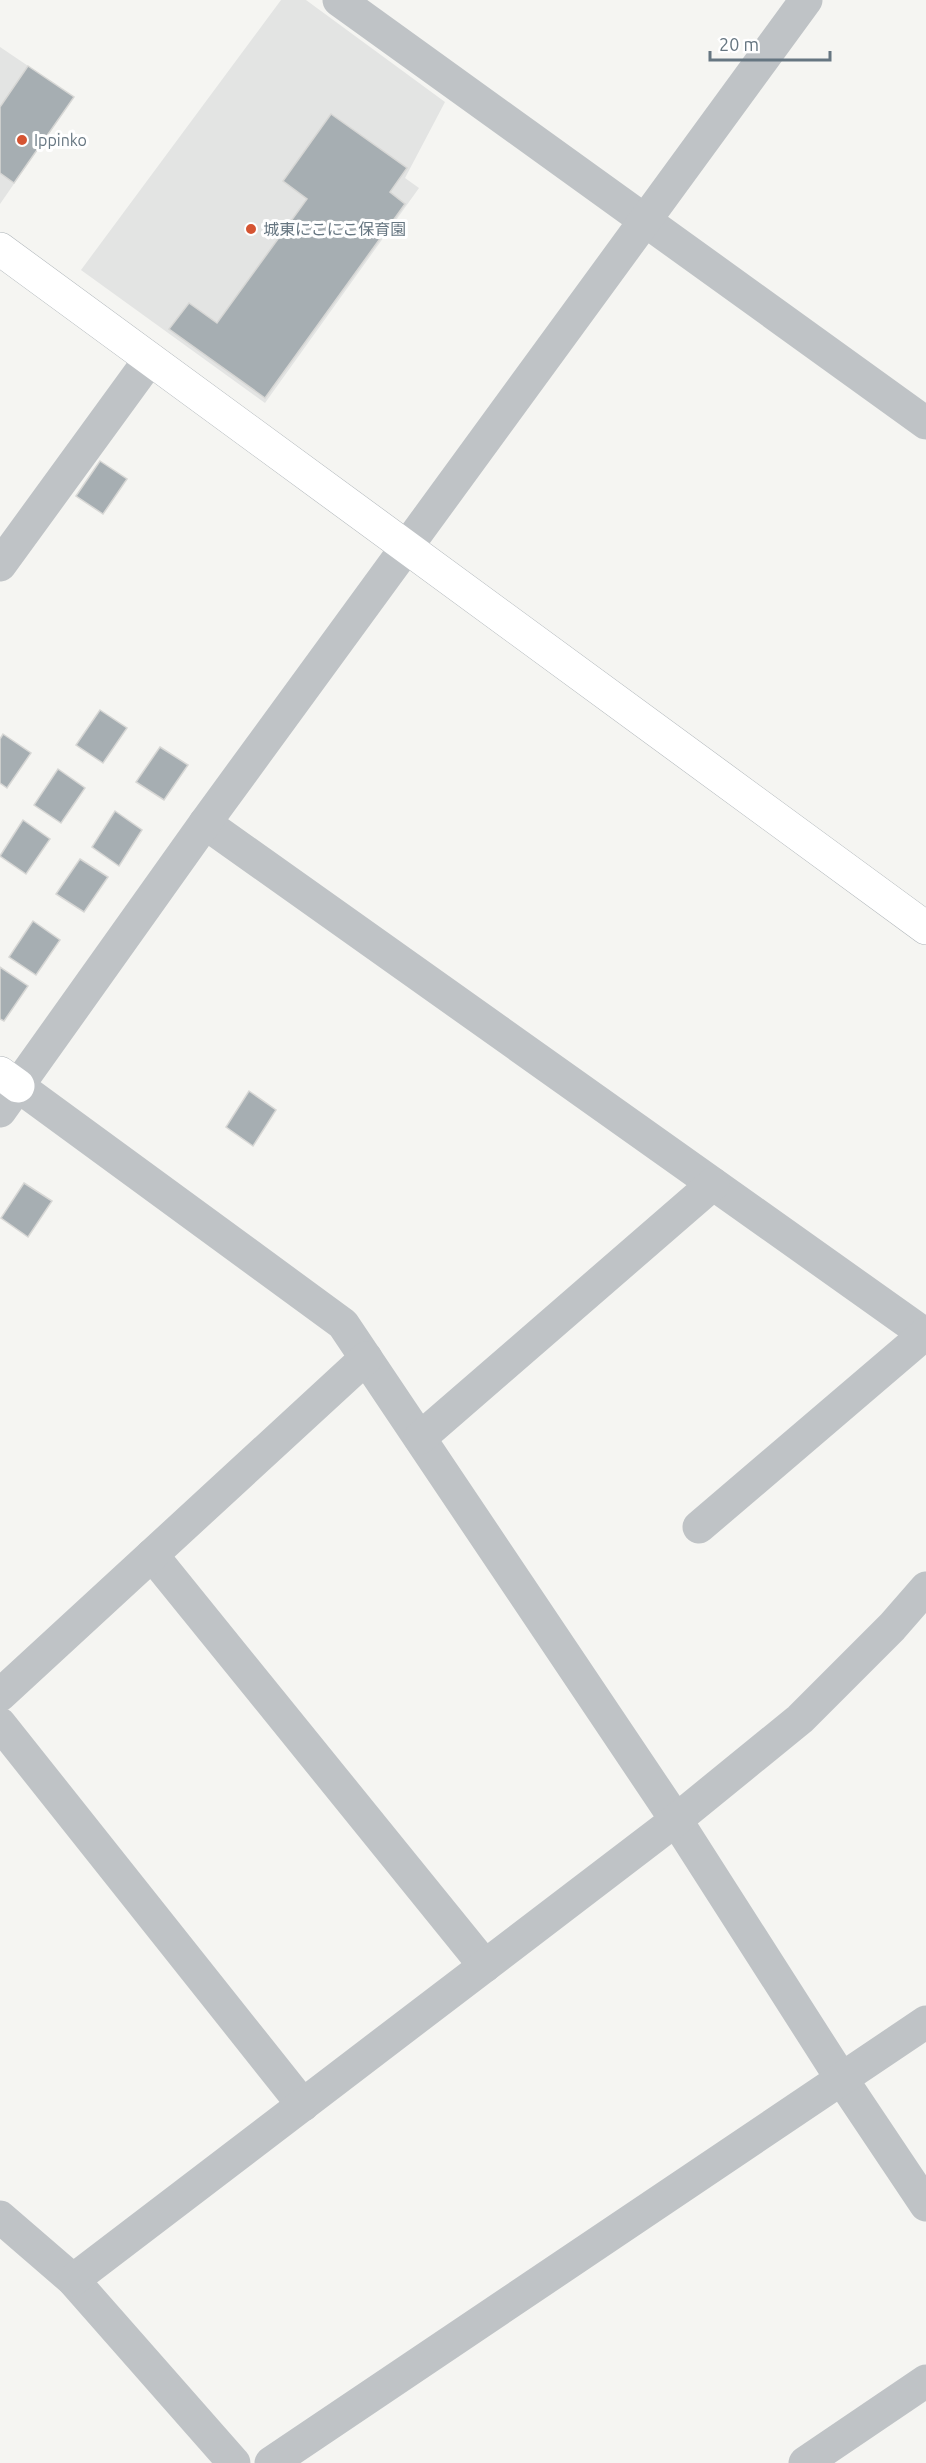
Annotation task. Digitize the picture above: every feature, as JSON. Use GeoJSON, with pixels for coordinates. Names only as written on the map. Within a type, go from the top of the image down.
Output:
{"type":"FeatureCollection","features":[{"type":"Feature","properties":{"kind":"street"},"geometry":{"type":"LineString","coordinates":[[806,0],[206,823],[6,1090],[343,1324],[676,1820],[841,2079],[926,2205]]}},
{"type":"Feature","properties":{"kind":"street"},"geometry":{"type":"LineString","coordinates":[[348,3],[926,423]]}},
{"type":"Feature","properties":{"kind":"street"},"geometry":{"type":"LineString","coordinates":[[0,249],[926,927]]}},
{"type":"Feature","properties":{"kind":"street"},"geometry":{"type":"LineString","coordinates":[[0,565],[150,359]]}},
{"type":"Feature","properties":{"kind":"street"},"geometry":{"type":"LineString","coordinates":[[206,823],[926,1334],[699,1527]]}},
{"type":"Feature","properties":{"kind":"street"},"geometry":{"type":"LineString","coordinates":[[420,1438],[713,1184]]}},
{"type":"Feature","properties":{"kind":"street"},"geometry":{"type":"LineString","coordinates":[[0,1695],[366,1358]]}},
{"type":"Feature","properties":{"kind":"street"},"geometry":{"type":"LineString","coordinates":[[152,1555],[485,1966]]}},
{"type":"Feature","properties":{"kind":"street"},"geometry":{"type":"LineString","coordinates":[[73,2280],[676,1820],[800,1719],[892,1627],[926,1588]]}},
{"type":"Feature","properties":{"kind":"street"},"geometry":{"type":"LineString","coordinates":[[0,1724],[303,2105]]}},
{"type":"Feature","properties":{"kind":"street"},"geometry":{"type":"LineString","coordinates":[[271,2463],[926,2022]]}},
{"type":"Feature","properties":{"kind":"street"},"geometry":{"type":"LineString","coordinates":[[0,2217],[73,2280],[234,2463]]}},
{"type":"Feature","properties":{"kind":"street"},"geometry":{"type":"LineString","coordinates":[[805,2463],[926,2381]]}},
{"type":"Feature","properties":{"kind":"shaded area","name":"城東にこにこ保育園"},"geometry":{"type":"Polygon","coordinates":[[[281,0],[306,0],[445,102],[405,178],[419,188],[265,403],[81,270],[281,0]]]}},
{"type":"Feature","properties":{"kind":"shaded area","name":"Ippinko"},"geometry":{"type":"Polygon","coordinates":[[[0,47],[74,97],[0,204],[0,47]]]}},
{"type":"Feature","properties":{"kind":"building","name":"Ippinko"},"geometry":{"type":"Polygon","coordinates":[[[28,66],[74,97],[14,183],[0,173],[0,107],[28,66]]]}},
{"type":"Feature","properties":{"kind":"building"},"geometry":{"type":"Polygon","coordinates":[[[331,114],[407,168],[390,192],[405,204],[265,398],[169,329],[189,303],[217,323],[307,199],[283,181],[331,114]]]}},
{"type":"Feature","properties":{"kind":"building"},"geometry":{"type":"Polygon","coordinates":[[[100,461],[127,479],[103,514],[76,496],[100,461]]]}},
{"type":"Feature","properties":{"kind":"building"},"geometry":{"type":"Polygon","coordinates":[[[100,710],[127,728],[103,763],[76,745],[100,710]]]}},
{"type":"Feature","properties":{"kind":"building"},"geometry":{"type":"Polygon","coordinates":[[[3,734],[31,753],[7,788],[0,783],[0,739],[3,734]]]}},
{"type":"Feature","properties":{"kind":"building"},"geometry":{"type":"Polygon","coordinates":[[[160,747],[188,765],[164,800],[136,782],[160,747]]]}},
{"type":"Feature","properties":{"kind":"building"},"geometry":{"type":"Polygon","coordinates":[[[58,769],[85,788],[61,823],[34,805],[58,769]]]}},
{"type":"Feature","properties":{"kind":"building"},"geometry":{"type":"Polygon","coordinates":[[[115,811],[142,830],[119,866],[92,847],[115,811]]]}},
{"type":"Feature","properties":{"kind":"building"},"geometry":{"type":"Polygon","coordinates":[[[23,820],[50,839],[26,874],[0,856],[23,820]]]}},
{"type":"Feature","properties":{"kind":"building"},"geometry":{"type":"Polygon","coordinates":[[[80,859],[108,877],[84,912],[56,894],[80,859]]]}},
{"type":"Feature","properties":{"kind":"building"},"geometry":{"type":"Polygon","coordinates":[[[33,921],[60,940],[36,975],[9,957],[33,921]]]}},
{"type":"Feature","properties":{"kind":"building"},"geometry":{"type":"Polygon","coordinates":[[[0,967],[28,986],[4,1021],[0,1019],[0,967]]]}},
{"type":"Feature","properties":{"kind":"building"},"geometry":{"type":"Polygon","coordinates":[[[249,1091],[276,1110],[253,1146],[226,1127],[249,1091]]]}},
{"type":"Feature","properties":{"kind":"building"},"geometry":{"type":"Polygon","coordinates":[[[24,1183],[52,1201],[28,1237],[1,1218],[24,1183]]]}},
{"type":"Feature","properties":{"kind":"place","name":"Ippinko"},"geometry":{"type":"Point","coordinates":[22,140]}},
{"type":"Feature","properties":{"kind":"place","name":"城東にこにこ保育園"},"geometry":{"type":"Point","coordinates":[251,229]}}]}
